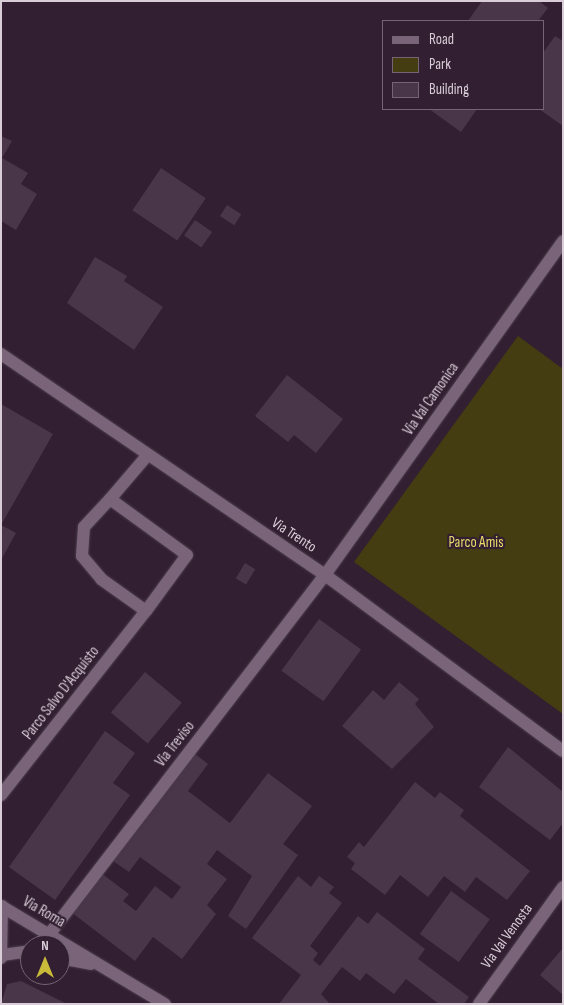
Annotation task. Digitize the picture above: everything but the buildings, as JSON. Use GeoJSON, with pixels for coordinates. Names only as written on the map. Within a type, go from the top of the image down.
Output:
{"type":"FeatureCollection","features":[{"type":"Feature","properties":{"kind":"street","name":"Via Val Camonica"},"geometry":{"type":"LineString","coordinates":[[325,575],[563,242]]}},
{"type":"Feature","properties":{"kind":"street","name":"Via Trento"},"geometry":{"type":"LineString","coordinates":[[1,354],[146,457],[325,575],[563,751]]}},
{"type":"Feature","properties":{"kind":"street"},"geometry":{"type":"LineString","coordinates":[[146,457],[84,527],[82,556],[101,579],[146,611]]}},
{"type":"Feature","properties":{"kind":"street","name":"Parco Salvo D'Acquisto"},"geometry":{"type":"LineString","coordinates":[[1,794],[146,611],[187,555],[110,499]]}},
{"type":"Feature","properties":{"kind":"street","name":"Via Treviso"},"geometry":{"type":"LineString","coordinates":[[51,932],[325,575]]}},
{"type":"Feature","properties":{"kind":"street","name":"Via Val Venosta"},"geometry":{"type":"LineString","coordinates":[[478,1004],[563,887]]}},
{"type":"Feature","properties":{"kind":"street"},"geometry":{"type":"LineString","coordinates":[[2,906],[2,956],[20,953]]}},
{"type":"Feature","properties":{"kind":"street","name":"Via Roma"},"geometry":{"type":"LineString","coordinates":[[2,906],[51,932],[95,965],[166,1004]]}},
{"type":"Feature","properties":{"kind":"street","name":"Via Roma"},"geometry":{"type":"LineString","coordinates":[[70,960],[95,965]]}},
{"type":"Feature","properties":{"kind":"green space","name":"Parco Amis"},"geometry":{"type":"Polygon","coordinates":[[[518,336],[563,369],[563,714],[354,562],[518,336]]]}}]}
